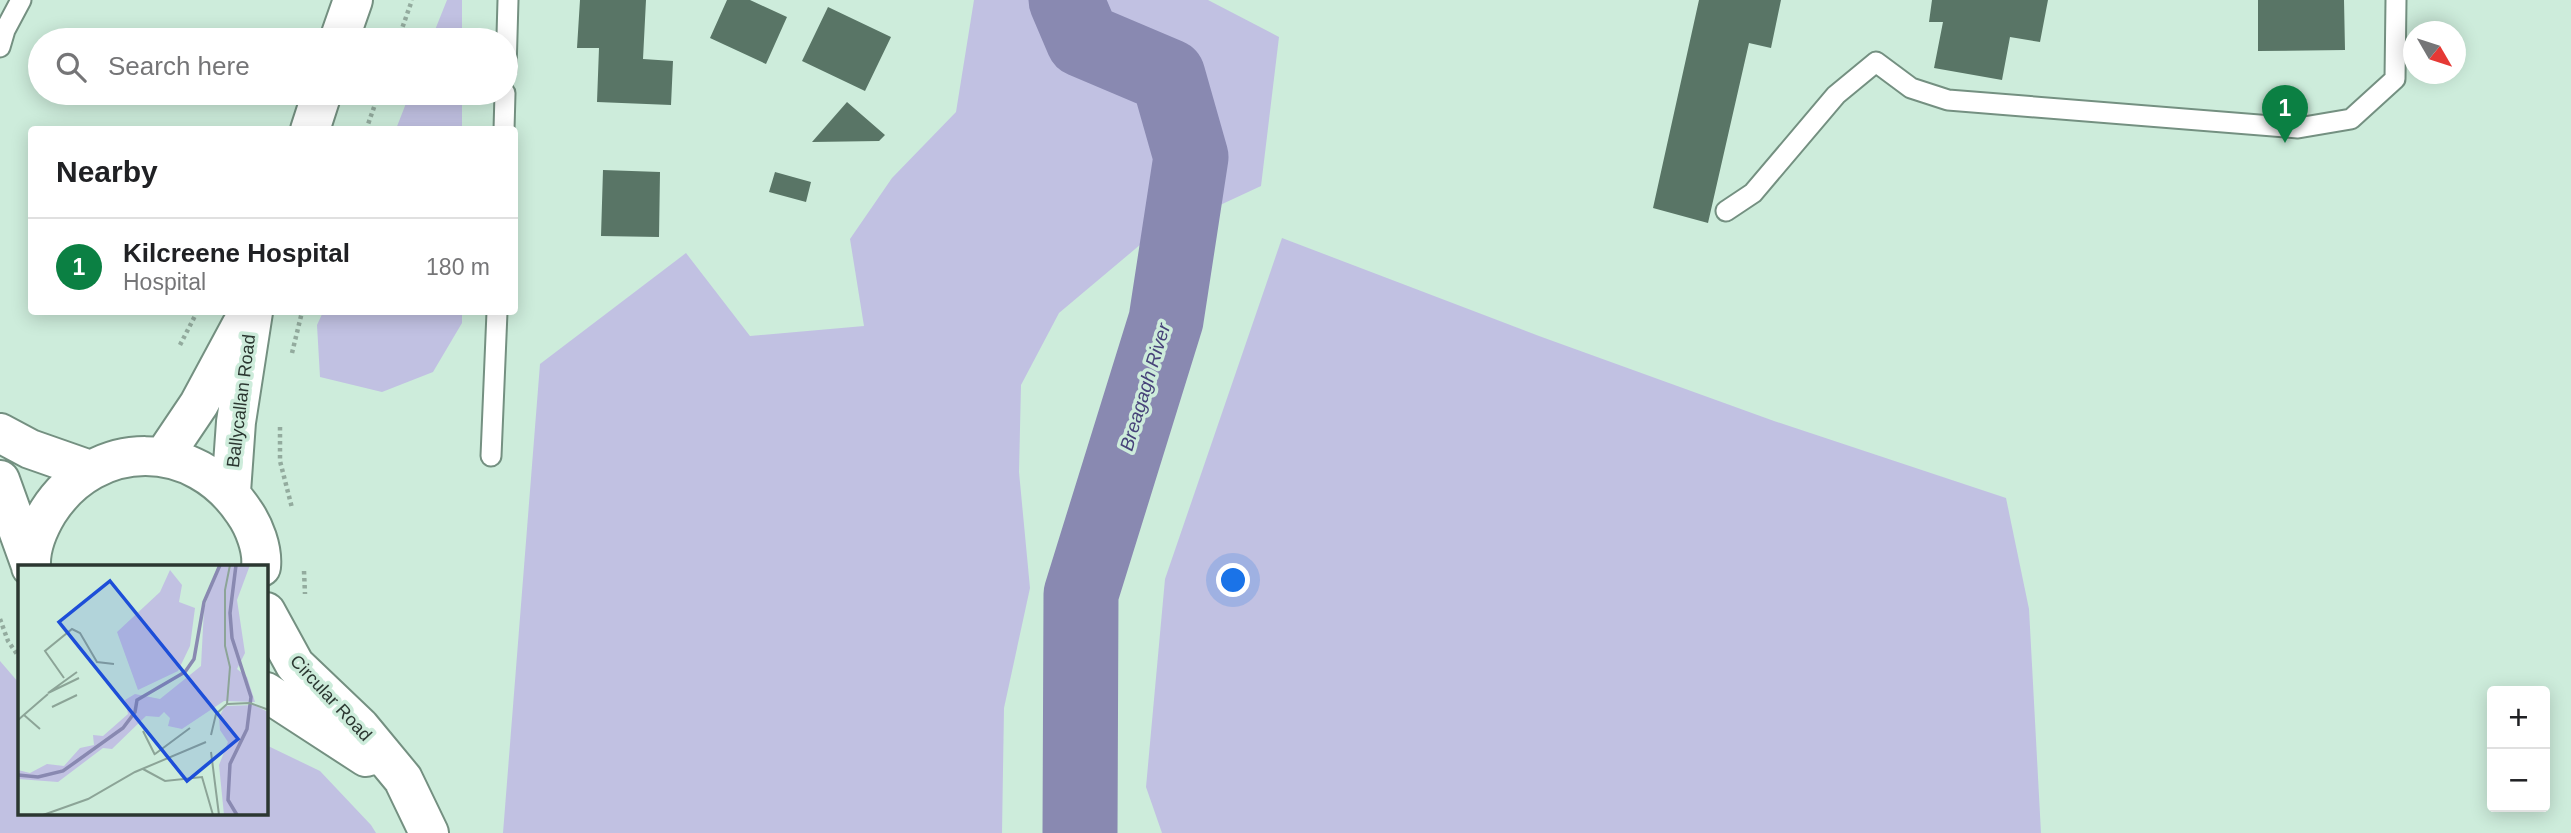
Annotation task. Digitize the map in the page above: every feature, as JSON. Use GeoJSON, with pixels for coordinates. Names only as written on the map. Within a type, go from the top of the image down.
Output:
{"type":"FeatureCollection","features":[{"type":"Feature","properties":{"kind":"main road"},"geometry":{"type":"LineString","coordinates":[[344,28],[353,0]]}},
{"type":"Feature","properties":{"kind":"main road"},"geometry":{"type":"LineString","coordinates":[[311,126],[318,105]]}},
{"type":"Feature","properties":{"kind":"main road","name":"Ballycallan Road"},"geometry":{"type":"LineString","coordinates":[[164,456],[199,404],[249,315]]}},
{"type":"Feature","properties":{"kind":"main road","name":"Ballycallan Road"},"geometry":{"type":"LineString","coordinates":[[230,492],[236,422],[251,315]]}},
{"type":"Feature","properties":{"kind":"main road"},"geometry":{"type":"LineString","coordinates":[[0,433],[30,449],[90,470]]}},
{"type":"Feature","properties":{"kind":"main road"},"geometry":{"type":"LineString","coordinates":[[30,565],[39,526],[60,493],[90,470],[126,456],[164,456],[201,468],[230,492],[252,524],[261,565]]}},
{"type":"Feature","properties":{"kind":"main road"},"geometry":{"type":"LineString","coordinates":[[0,480],[30,565]]}},
{"type":"Feature","properties":{"kind":"main road","name":"Circular Road"},"geometry":{"type":"LineString","coordinates":[[268,616],[295,665],[360,727],[403,779],[429,833]]}},
{"type":"Feature","properties":{"kind":"main road","name":"Circular Road"},"geometry":{"type":"LineString","coordinates":[[268,693],[403,779]]}},
{"type":"Feature","properties":{"kind":"lane"},"geometry":{"type":"LineString","coordinates":[[0,47],[5,30],[21,0]]}},
{"type":"Feature","properties":{"kind":"lane"},"geometry":{"type":"LineString","coordinates":[[507,28],[508,0]]}},
{"type":"Feature","properties":{"kind":"lane"},"geometry":{"type":"LineString","coordinates":[[1727,211],[1753,193],[1836,95],[1876,62],[1912,88],[1948,100],[2298,128],[2351,118],[2395,79],[2396,0]]}},
{"type":"Feature","properties":{"kind":"lane"},"geometry":{"type":"LineString","coordinates":[[504,126],[505,105]]}},
{"type":"Feature","properties":{"kind":"lane"},"geometry":{"type":"LineString","coordinates":[[491,456],[497,315]]}},
{"type":"Feature","properties":{"kind":"path"},"geometry":{"type":"LineString","coordinates":[[402,28],[412,0]]}},
{"type":"Feature","properties":{"kind":"path"},"geometry":{"type":"LineString","coordinates":[[367,126],[375,105]]}},
{"type":"Feature","properties":{"kind":"path"},"geometry":{"type":"LineString","coordinates":[[289,365],[301,315]]}},
{"type":"Feature","properties":{"kind":"path"},"geometry":{"type":"LineString","coordinates":[[282,414],[280,461],[295,520]]}},
{"type":"Feature","properties":{"kind":"path"},"geometry":{"type":"LineString","coordinates":[[304,568],[305,606]]}},
{"type":"Feature","properties":{"kind":"path"},"geometry":{"type":"LineString","coordinates":[[0,619],[8,640],[18,655]]}},
{"type":"Feature","properties":{"kind":"shaded area"},"geometry":{"type":"Polygon","coordinates":[[[447,0],[462,0],[462,28],[436,28],[447,0]]]}},
{"type":"Feature","properties":{"kind":"shaded area"},"geometry":{"type":"Polygon","coordinates":[[[974,0],[1208,0],[1279,37],[1261,186],[1147,239],[1059,313],[1021,385],[1019,472],[1030,588],[1004,708],[1002,833],[503,833],[540,364],[686,253],[750,336],[864,326],[850,239],[892,178],[956,112],[974,0]]]}},
{"type":"Feature","properties":{"kind":"shaded area"},"geometry":{"type":"Polygon","coordinates":[[[405,105],[462,105],[462,126],[397,126],[405,105]]]}},
{"type":"Feature","properties":{"kind":"shaded area"},"geometry":{"type":"Polygon","coordinates":[[[1282,238],[1539,336],[1774,421],[2006,498],[2029,609],[2041,833],[1162,833],[1146,787],[1165,579],[1282,238]]]}},
{"type":"Feature","properties":{"kind":"shaded area"},"geometry":{"type":"Polygon","coordinates":[[[322,315],[462,315],[462,323],[433,372],[382,392],[320,377],[317,325],[322,315]]]}},
{"type":"Feature","properties":{"kind":"shaded area"},"geometry":{"type":"Polygon","coordinates":[[[0,661],[18,682],[18,816],[268,816],[268,746],[320,771],[376,833],[0,833],[0,661]]]}},
{"type":"Feature","properties":{"kind":"building"},"geometry":{"type":"Polygon","coordinates":[[[580,0],[646,0],[643,59],[673,61],[671,105],[597,102],[599,48],[577,48],[580,0]]]}},
{"type":"Feature","properties":{"kind":"building"},"geometry":{"type":"Polygon","coordinates":[[[727,0],[750,0],[787,17],[766,64],[710,38],[727,0]]]}},
{"type":"Feature","properties":{"kind":"building"},"geometry":{"type":"Polygon","coordinates":[[[1699,0],[1781,0],[1771,48],[1749,43],[1708,223],[1653,208],[1699,0]]]}},
{"type":"Feature","properties":{"kind":"building"},"geometry":{"type":"Polygon","coordinates":[[[1932,0],[2048,0],[2040,42],[2010,37],[2002,80],[1934,68],[1943,22],[1929,22],[1932,0]]]}},
{"type":"Feature","properties":{"kind":"building"},"geometry":{"type":"Polygon","coordinates":[[[2258,0],[2344,0],[2345,50],[2258,51],[2258,0]]]}},
{"type":"Feature","properties":{"kind":"building"},"geometry":{"type":"Polygon","coordinates":[[[828,7],[891,37],[865,91],[802,61],[828,7]]]}},
{"type":"Feature","properties":{"kind":"building"},"geometry":{"type":"Polygon","coordinates":[[[847,102],[885,135],[879,141],[812,142],[847,102]]]}},
{"type":"Feature","properties":{"kind":"building"},"geometry":{"type":"Polygon","coordinates":[[[603,170],[660,172],[659,237],[601,236],[603,170]]]}},
{"type":"Feature","properties":{"kind":"building"},"geometry":{"type":"Polygon","coordinates":[[[775,172],[811,182],[806,202],[769,192],[775,172]]]}},
{"type":"Feature","properties":{"kind":"waterway","name":"Breagagh River"},"geometry":{"type":"LineString","coordinates":[[1066,0],[1083,40],[1168,76],[1191,157],[1166,320],[1081,594],[1080,833]]}},
{"type":"Feature","properties":{"kind":"place","name":"Kilcreene Hospital"},"geometry":{"type":"Point","coordinates":[2285,143]}}]}
